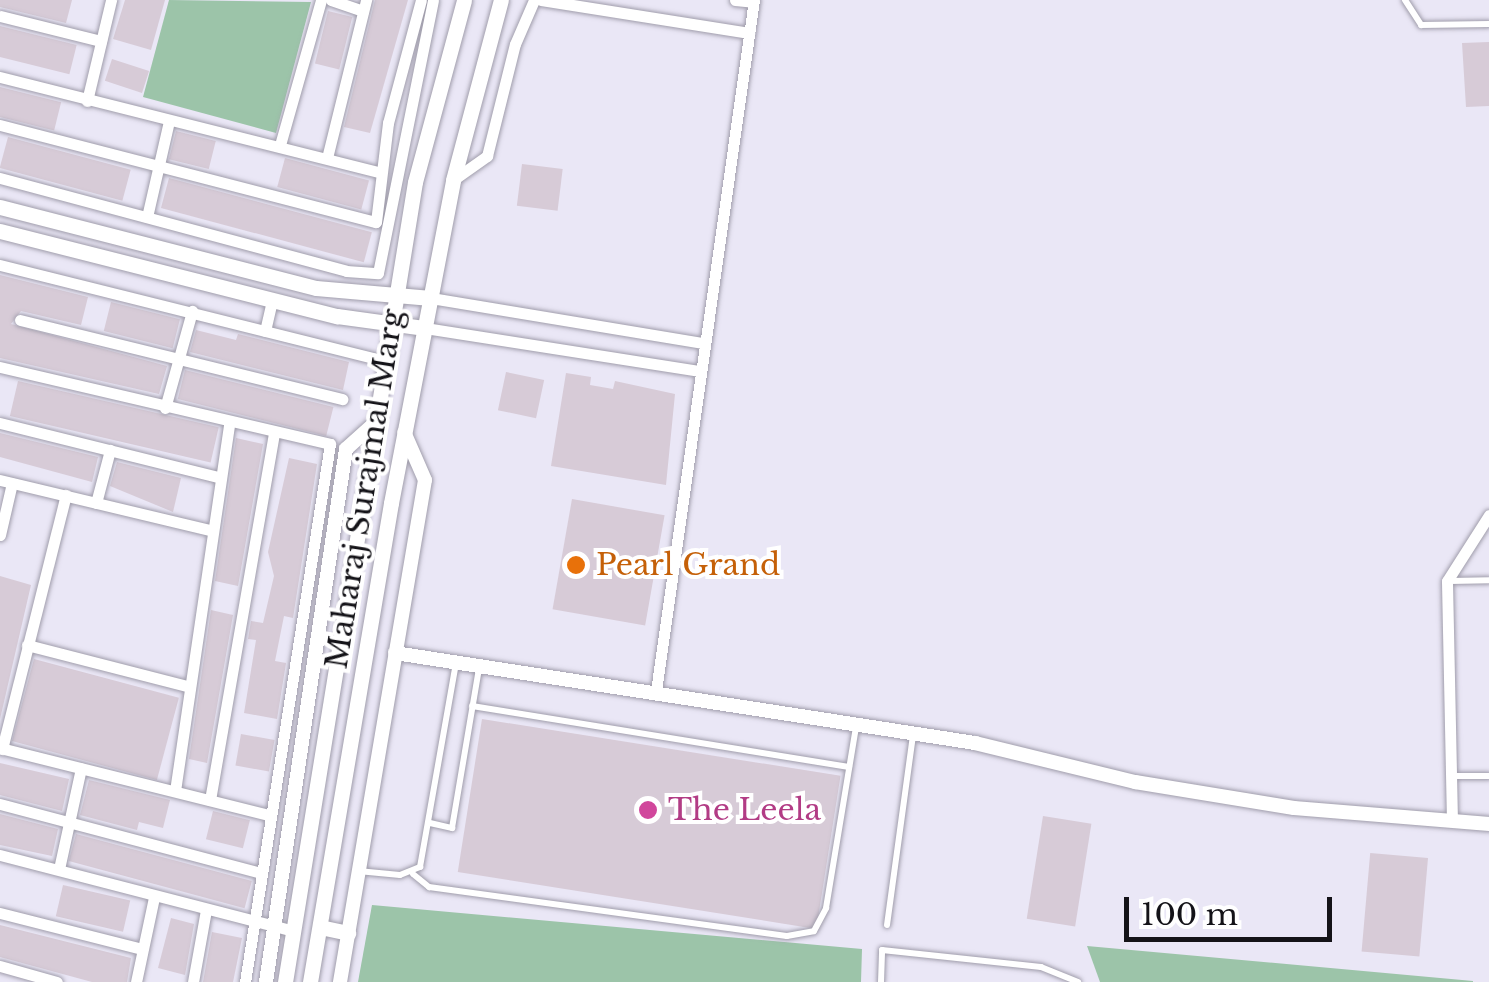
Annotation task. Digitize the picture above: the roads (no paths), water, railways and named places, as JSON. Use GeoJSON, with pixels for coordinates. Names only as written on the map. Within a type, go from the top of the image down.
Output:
{"type":"FeatureCollection","features":[{"type":"Feature","properties":{"kind":"main road","name":"Maharaj Surajmal Marg"},"geometry":{"type":"LineString","coordinates":[[285,982],[430,112],[464,0]]}},
{"type":"Feature","properties":{"kind":"main road","name":"Maharaj Surajmal Marg"},"geometry":{"type":"LineString","coordinates":[[310,982],[404,432],[453,180],[501,0]]}},
{"type":"Feature","properties":{"kind":"main road"},"geometry":{"type":"LineString","coordinates":[[0,207],[316,288],[431,298]]}},
{"type":"Feature","properties":{"kind":"main road"},"geometry":{"type":"LineString","coordinates":[[0,230],[272,300],[425,328]]}},
{"type":"Feature","properties":{"kind":"main road"},"geometry":{"type":"LineString","coordinates":[[320,927],[348,933]]}},
{"type":"Feature","properties":{"kind":"street"},"geometry":{"type":"LineString","coordinates":[[88,102],[111,0]]}},
{"type":"Feature","properties":{"kind":"street"},"geometry":{"type":"LineString","coordinates":[[280,145],[320,0]]}},
{"type":"Feature","properties":{"kind":"street"},"geometry":{"type":"LineString","coordinates":[[327,158],[365,6],[331,0]]}},
{"type":"Feature","properties":{"kind":"street"},"geometry":{"type":"LineString","coordinates":[[0,125],[376,222],[381,173],[421,0]]}},
{"type":"Feature","properties":{"kind":"street"},"geometry":{"type":"LineString","coordinates":[[0,178],[346,271],[378,272],[433,0]]}},
{"type":"Feature","properties":{"kind":"street"},"geometry":{"type":"LineString","coordinates":[[453,180],[487,156],[515,44],[534,0]]}},
{"type":"Feature","properties":{"kind":"street"},"geometry":{"type":"LineString","coordinates":[[541,0],[749,33]]}},
{"type":"Feature","properties":{"kind":"street"},"geometry":{"type":"LineString","coordinates":[[656,691],[753,1],[735,0]]}},
{"type":"Feature","properties":{"kind":"street"},"geometry":{"type":"LineString","coordinates":[[0,16],[101,41]]}},
{"type":"Feature","properties":{"kind":"street"},"geometry":{"type":"LineString","coordinates":[[0,78],[381,173]]}},
{"type":"Feature","properties":{"kind":"street"},"geometry":{"type":"LineString","coordinates":[[146,217],[169,121]]}},
{"type":"Feature","properties":{"kind":"street"},"geometry":{"type":"LineString","coordinates":[[0,265],[386,361]]}},
{"type":"Feature","properties":{"kind":"street"},"geometry":{"type":"LineString","coordinates":[[431,298],[703,343]]}},
{"type":"Feature","properties":{"kind":"street"},"geometry":{"type":"LineString","coordinates":[[266,331],[272,300]]}},
{"type":"Feature","properties":{"kind":"street"},"geometry":{"type":"LineString","coordinates":[[165,408],[192,311]]}},
{"type":"Feature","properties":{"kind":"street"},"geometry":{"type":"LineString","coordinates":[[20,320],[342,399]]}},
{"type":"Feature","properties":{"kind":"street"},"geometry":{"type":"LineString","coordinates":[[425,328],[699,370]]}},
{"type":"Feature","properties":{"kind":"street"},"geometry":{"type":"LineString","coordinates":[[0,367],[229,424],[330,444],[245,982]]}},
{"type":"Feature","properties":{"kind":"street"},"geometry":{"type":"LineString","coordinates":[[0,423],[218,477]]}},
{"type":"Feature","properties":{"kind":"street"},"geometry":{"type":"LineString","coordinates":[[175,791],[210,530],[229,424]]}},
{"type":"Feature","properties":{"kind":"street"},"geometry":{"type":"LineString","coordinates":[[266,982],[346,449],[376,424]]}},
{"type":"Feature","properties":{"kind":"street","name":"Maharaj Surajmal Marg"},"geometry":{"type":"LineString","coordinates":[[340,982],[425,480],[404,432]]}},
{"type":"Feature","properties":{"kind":"street"},"geometry":{"type":"LineString","coordinates":[[210,800],[274,433]]}},
{"type":"Feature","properties":{"kind":"street"},"geometry":{"type":"LineString","coordinates":[[96,503],[110,450]]}},
{"type":"Feature","properties":{"kind":"street"},"geometry":{"type":"LineString","coordinates":[[0,534],[6,481],[210,530]]}},
{"type":"Feature","properties":{"kind":"street"},"geometry":{"type":"LineString","coordinates":[[66,494],[1,749],[269,815]]}},
{"type":"Feature","properties":{"kind":"street"},"geometry":{"type":"LineString","coordinates":[[1452,821],[1456,776],[1447,581],[1489,515]]}},
{"type":"Feature","properties":{"kind":"street"},"geometry":{"type":"LineString","coordinates":[[26,645],[190,688]]}},
{"type":"Feature","properties":{"kind":"street"},"geometry":{"type":"LineString","coordinates":[[395,653],[913,734],[1294,808],[1489,824]]}},
{"type":"Feature","properties":{"kind":"street"},"geometry":{"type":"LineString","coordinates":[[58,869],[81,768]]}},
{"type":"Feature","properties":{"kind":"street"},"geometry":{"type":"LineString","coordinates":[[0,804],[262,872]]}},
{"type":"Feature","properties":{"kind":"street"},"geometry":{"type":"LineString","coordinates":[[0,855],[293,931]]}},
{"type":"Feature","properties":{"kind":"street"},"geometry":{"type":"LineString","coordinates":[[136,982],[154,897]]}},
{"type":"Feature","properties":{"kind":"street"},"geometry":{"type":"LineString","coordinates":[[193,982],[206,910]]}},
{"type":"Feature","properties":{"kind":"street"},"geometry":{"type":"LineString","coordinates":[[0,913],[142,950]]}},
{"type":"Feature","properties":{"kind":"street"},"geometry":{"type":"LineString","coordinates":[[0,966],[35,979],[57,982]]}},
{"type":"Feature","properties":{"kind":"lane"},"geometry":{"type":"LineString","coordinates":[[1405,0],[1421,25],[1489,24]]}},
{"type":"Feature","properties":{"kind":"lane"},"geometry":{"type":"LineString","coordinates":[[1447,581],[1489,580]]}},
{"type":"Feature","properties":{"kind":"lane"},"geometry":{"type":"LineString","coordinates":[[413,874],[430,824],[456,662]]}},
{"type":"Feature","properties":{"kind":"lane"},"geometry":{"type":"LineString","coordinates":[[430,824],[452,828],[480,666]]}},
{"type":"Feature","properties":{"kind":"lane"},"geometry":{"type":"LineString","coordinates":[[472,706],[849,767]]}},
{"type":"Feature","properties":{"kind":"lane"},"geometry":{"type":"LineString","coordinates":[[358,871],[413,874],[430,887],[448,890],[788,936],[814,930],[826,908],[856,725]]}},
{"type":"Feature","properties":{"kind":"lane"},"geometry":{"type":"LineString","coordinates":[[887,925],[913,734]]}},
{"type":"Feature","properties":{"kind":"lane"},"geometry":{"type":"LineString","coordinates":[[1456,776],[1489,776]]}},
{"type":"Feature","properties":{"kind":"lane"},"geometry":{"type":"LineString","coordinates":[[881,982],[882,950],[1040,966],[1078,982]]}},
{"type":"Feature","properties":{"kind":"place","name":"Pearl Grand"},"geometry":{"type":"Point","coordinates":[576,565]}},
{"type":"Feature","properties":{"kind":"place","name":"The Leela"},"geometry":{"type":"Point","coordinates":[648,810]}}]}
